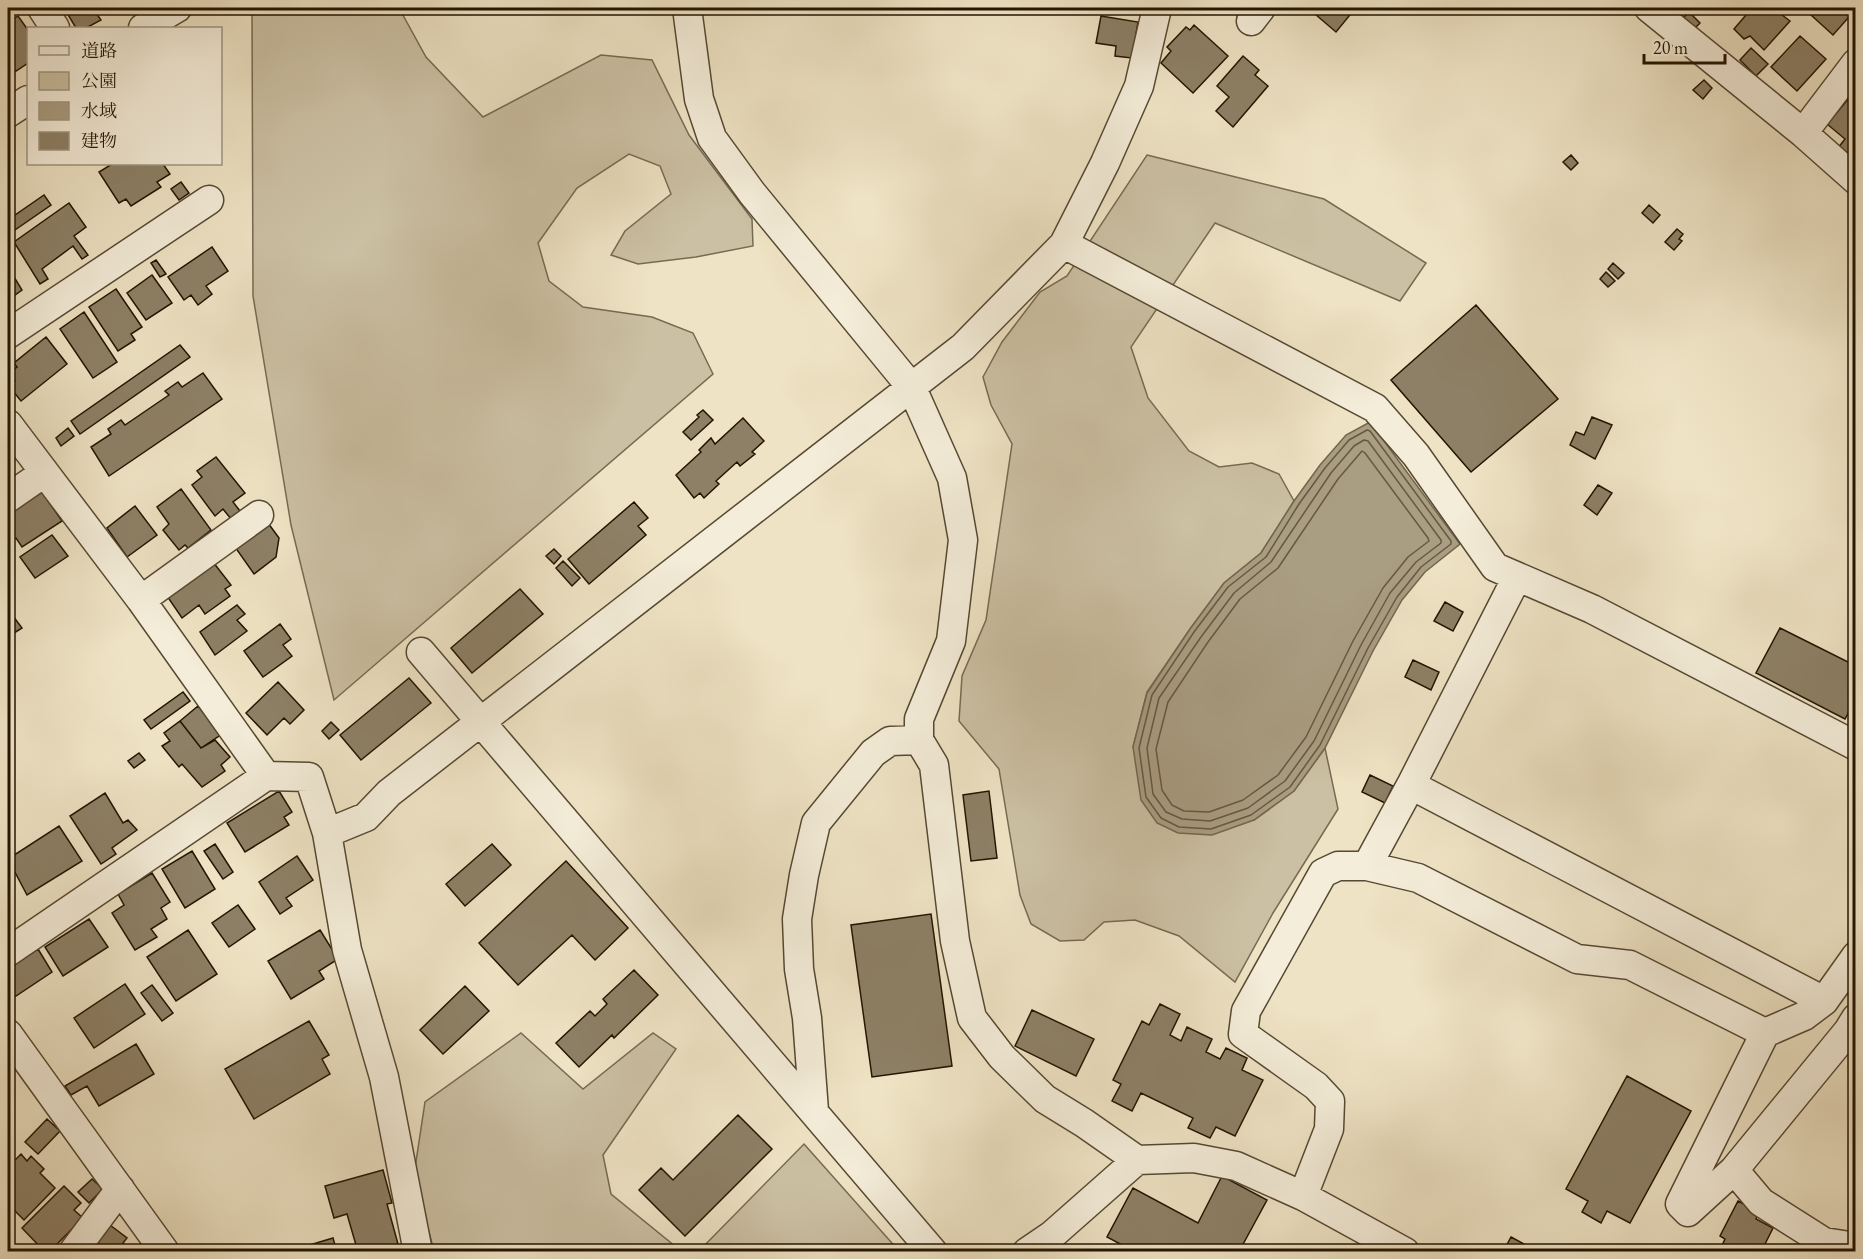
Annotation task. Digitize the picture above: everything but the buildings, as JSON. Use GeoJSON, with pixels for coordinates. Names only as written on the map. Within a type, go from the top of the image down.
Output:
{"type":"FeatureCollection","features":[{"type":"Feature","properties":{"kind":"street"},"geometry":{"type":"LineString","coordinates":[[42,8],[55,27]]}},
{"type":"Feature","properties":{"kind":"street"},"geometry":{"type":"LineString","coordinates":[[145,27],[177,8]]}},
{"type":"Feature","properties":{"kind":"street"},"geometry":{"type":"LineString","coordinates":[[687,8],[699,99],[712,138],[752,194],[912,388],[952,478],[963,540],[951,641],[919,719],[919,740],[934,765],[955,941],[972,1018],[1002,1057],[1045,1099],[1137,1160],[1194,1158],[1236,1166],[1303,1196],[1405,1251]]}},
{"type":"Feature","properties":{"kind":"street"},"geometry":{"type":"LineString","coordinates":[[327,833],[366,817],[389,793],[963,347],[1064,244],[1105,163],[1139,86],[1157,8]]}},
{"type":"Feature","properties":{"kind":"street"},"geometry":{"type":"LineString","coordinates":[[1649,8],[1803,133],[1856,180]]}},
{"type":"Feature","properties":{"kind":"street"},"geometry":{"type":"LineString","coordinates":[[1803,133],[1856,63]]}},
{"type":"Feature","properties":{"kind":"street"},"geometry":{"type":"LineString","coordinates":[[8,112],[27,101]]}},
{"type":"Feature","properties":{"kind":"street"},"geometry":{"type":"LineString","coordinates":[[8,334],[209,200]]}},
{"type":"Feature","properties":{"kind":"street"},"geometry":{"type":"LineString","coordinates":[[1064,244],[1375,408],[1416,456],[1495,567],[1592,609],[1856,746]]}},
{"type":"Feature","properties":{"kind":"street"},"geometry":{"type":"LineString","coordinates":[[8,424],[141,600],[266,776]]}},
{"type":"Feature","properties":{"kind":"street"},"geometry":{"type":"LineString","coordinates":[[8,498],[44,473]]}},
{"type":"Feature","properties":{"kind":"street"},"geometry":{"type":"LineString","coordinates":[[141,600],[259,515]]}},
{"type":"Feature","properties":{"kind":"street"},"geometry":{"type":"LineString","coordinates":[[1367,866],[1517,577]]}},
{"type":"Feature","properties":{"kind":"street"},"geometry":{"type":"LineString","coordinates":[[421,652],[933,1251]]}},
{"type":"Feature","properties":{"kind":"street"},"geometry":{"type":"LineString","coordinates":[[814,1111],[807,1018],[799,969],[797,919],[816,823],[873,753],[890,741],[919,740]]}},
{"type":"Feature","properties":{"kind":"street"},"geometry":{"type":"LineString","coordinates":[[8,952],[266,776],[309,777],[327,833],[347,950],[384,1077],[418,1251]]}},
{"type":"Feature","properties":{"kind":"street"},"geometry":{"type":"LineString","coordinates":[[1411,785],[1824,1001]]}},
{"type":"Feature","properties":{"kind":"street"},"geometry":{"type":"LineString","coordinates":[[1303,1196],[1329,1129],[1330,1101],[1316,1086],[1243,1034],[1246,1011],[1323,873],[1338,866],[1367,866],[1418,878],[1577,959],[1630,965],[1765,1034]]}},
{"type":"Feature","properties":{"kind":"street"},"geometry":{"type":"LineString","coordinates":[[1856,956],[1824,1001],[1804,1016],[1765,1034],[1680,1204],[1688,1212],[1734,1170],[1848,1031],[1856,1018]]}},
{"type":"Feature","properties":{"kind":"street"},"geometry":{"type":"LineString","coordinates":[[8,1034],[165,1251]]}},
{"type":"Feature","properties":{"kind":"street"},"geometry":{"type":"LineString","coordinates":[[1027,1251],[1052,1235],[1137,1160]]}},
{"type":"Feature","properties":{"kind":"street"},"geometry":{"type":"LineString","coordinates":[[1734,1170],[1761,1203],[1824,1242],[1856,1247]]}},
{"type":"Feature","properties":{"kind":"street"},"geometry":{"type":"LineString","coordinates":[[73,1251],[120,1189]]}},
{"type":"Feature","properties":{"kind":"green space"},"geometry":{"type":"Polygon","coordinates":[[[252,8],[399,8],[426,57],[483,117],[601,55],[652,60],[689,135],[752,219],[753,246],[696,257],[638,264],[611,255],[625,231],[671,194],[660,166],[629,154],[577,188],[538,243],[549,281],[583,307],[652,317],[693,333],[713,374],[334,700],[291,525],[253,296],[252,8]]]}},
{"type":"Feature","properties":{"kind":"green space"},"geometry":{"type":"Polygon","coordinates":[[[1147,155],[1324,199],[1426,263],[1400,301],[1215,223],[1131,347],[1148,398],[1189,451],[1219,467],[1252,463],[1279,474],[1294,501],[1261,553],[1224,583],[1147,692],[1133,747],[1254,820],[1294,791],[1325,748],[1338,809],[1273,913],[1235,982],[1179,936],[1135,920],[1104,922],[1084,940],[1060,941],[1031,924],[1020,895],[999,769],[959,721],[962,676],[986,620],[1012,444],[991,405],[983,377],[1002,342],[1040,292],[1067,276],[1147,155]]]}},
{"type":"Feature","properties":{"kind":"green space"},"geometry":{"type":"Polygon","coordinates":[[[521,1033],[583,1089],[653,1033],[676,1049],[603,1155],[611,1194],[681,1251],[434,1251],[414,1175],[425,1102],[521,1033]]]}},
{"type":"Feature","properties":{"kind":"green space"},"geometry":{"type":"Polygon","coordinates":[[[804,1144],[899,1251],[699,1251],[804,1144]]]}},
{"type":"Feature","properties":{"kind":"water"},"geometry":{"type":"Polygon","coordinates":[[[1370,422],[1460,544],[1425,572],[1402,600],[1373,651],[1325,748],[1294,791],[1254,820],[1212,835],[1178,833],[1157,823],[1141,800],[1133,747],[1147,693],[1224,583],[1261,553],[1320,465],[1346,435],[1370,422]]]}}]}
